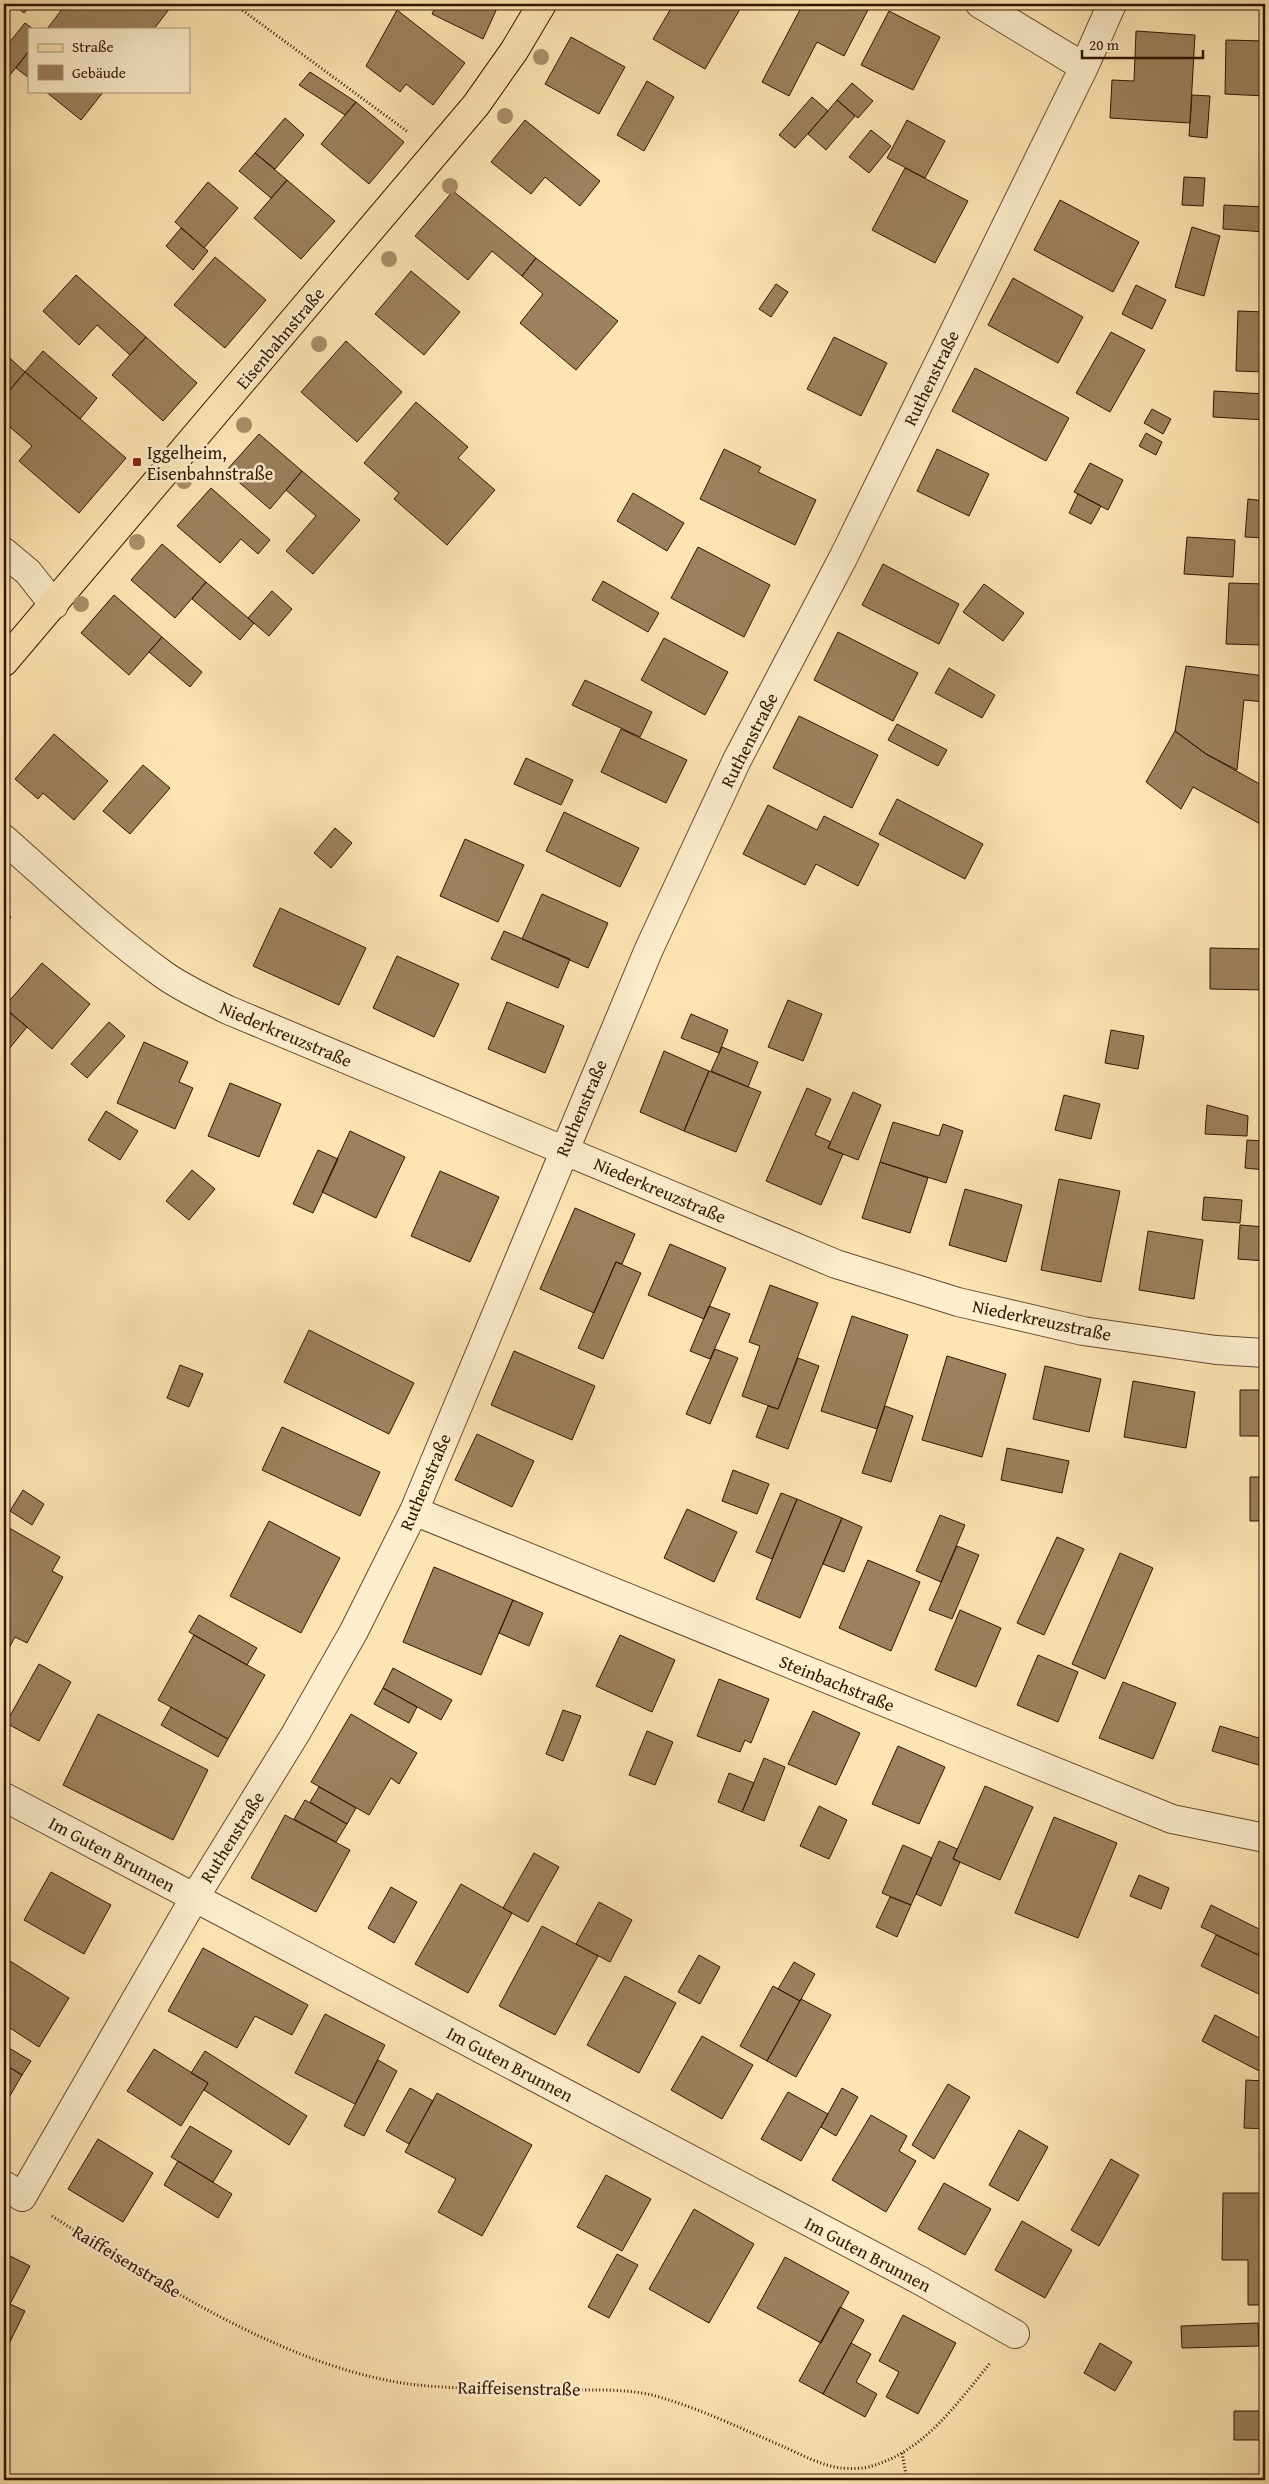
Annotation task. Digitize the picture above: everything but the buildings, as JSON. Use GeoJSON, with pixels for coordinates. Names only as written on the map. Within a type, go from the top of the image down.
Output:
{"type":"FeatureCollection","features":[{"type":"Feature","properties":{"kind":"main road","name":"Eisenbahnstraße"},"geometry":{"type":"LineString","coordinates":[[4,662],[436,154],[476,105],[514,51],[542,4]]}},
{"type":"Feature","properties":{"kind":"street"},"geometry":{"type":"LineString","coordinates":[[980,4],[1084,67]]}},
{"type":"Feature","properties":{"kind":"street","name":"Ruthenstraße"},"geometry":{"type":"LineString","coordinates":[[13,2191],[296,1733],[354,1631],[414,1511],[649,949],[737,760],[843,558],[1084,67],[1112,4]]}},
{"type":"Feature","properties":{"kind":"street"},"geometry":{"type":"LineString","coordinates":[[4,552],[28,572],[54,605]]}},
{"type":"Feature","properties":{"kind":"street","name":"Niederkreuzstraße"},"geometry":{"type":"LineString","coordinates":[[4,839],[112,934],[164,975],[193,993],[236,1014],[564,1149],[836,1264],[958,1302],[1083,1331],[1216,1350],[1265,1353]]}},
{"type":"Feature","properties":{"kind":"street","name":"Steinbachstraße"},"geometry":{"type":"LineString","coordinates":[[414,1511],[1172,1819],[1265,1838]]}},
{"type":"Feature","properties":{"kind":"street","name":"Im Guten Brunnen"},"geometry":{"type":"LineString","coordinates":[[4,1796],[921,2281],[1015,2334]]}},
{"type":"Feature","properties":{"kind":"path"},"geometry":{"type":"LineString","coordinates":[[234,4],[436,154]]}},
{"type":"Feature","properties":{"kind":"path","name":"Raiffeisenstraße"},"geometry":{"type":"LineString","coordinates":[[13,2191],[124,2262],[216,2314],[298,2352],[363,2375],[417,2385],[598,2390],[649,2394],[721,2419],[802,2455],[840,2468],[870,2467],[902,2453],[933,2432],[1015,2334]]}},
{"type":"Feature","properties":{"kind":"path"},"geometry":{"type":"LineString","coordinates":[[902,2453],[906,2480]]}},
{"type":"Feature","properties":{"kind":"place","name":"Iggelheim, Eisenbahnstraße"},"geometry":{"type":"Point","coordinates":[137,462]}}]}
